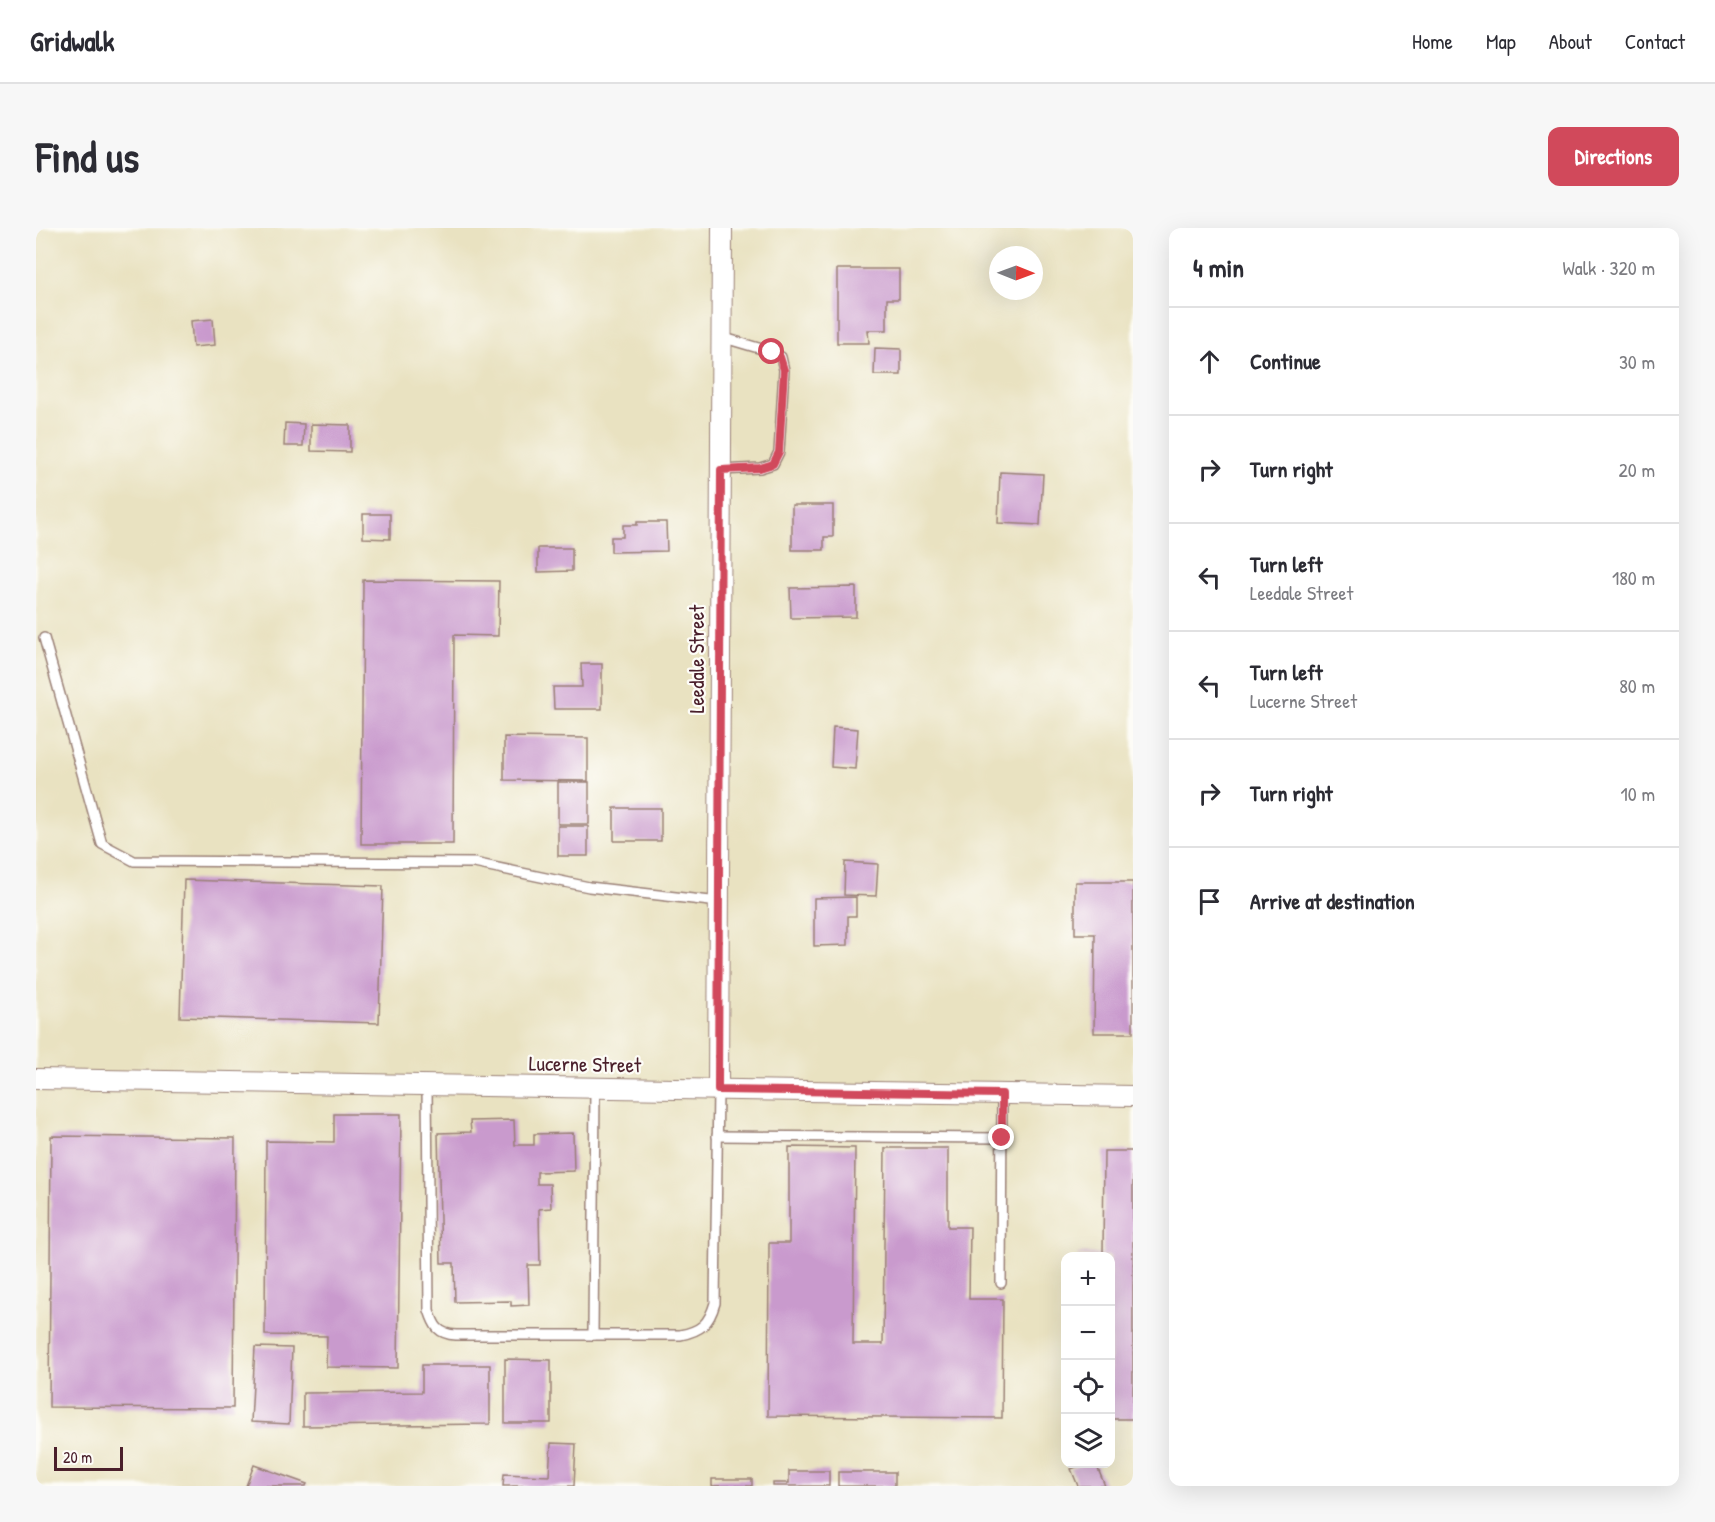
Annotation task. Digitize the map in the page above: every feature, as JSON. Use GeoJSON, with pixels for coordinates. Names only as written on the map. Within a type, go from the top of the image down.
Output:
{"type":"FeatureCollection","features":[{"type":"Feature","properties":{"kind":"street","name":"Leedale Street"},"geometry":{"type":"LineString","coordinates":[[718,1090],[722,228]]}},
{"type":"Feature","properties":{"kind":"street","name":"Lucerne Street"},"geometry":{"type":"LineString","coordinates":[[36,1079],[1133,1096]]}},
{"type":"Feature","properties":{"kind":"lane"},"geometry":{"type":"LineString","coordinates":[[721,470],[760,468],[773,464],[779,452],[784,370],[780,357],[772,352],[722,337]]}},
{"type":"Feature","properties":{"kind":"lane"},"geometry":{"type":"LineString","coordinates":[[44,638],[102,844],[134,861],[474,863],[589,886],[719,902]]}},
{"type":"Feature","properties":{"kind":"lane"},"geometry":{"type":"LineString","coordinates":[[427,1085],[428,1297],[432,1320],[439,1330],[446,1334],[456,1335],[680,1335],[704,1326],[712,1315],[715,1303],[718,1090]]}},
{"type":"Feature","properties":{"kind":"lane"},"geometry":{"type":"LineString","coordinates":[[593,1335],[595,1088]]}},
{"type":"Feature","properties":{"kind":"lane"},"geometry":{"type":"LineString","coordinates":[[1000,1283],[1002,1094]]}},
{"type":"Feature","properties":{"kind":"lane"},"geometry":{"type":"LineString","coordinates":[[717,1136],[1002,1138]]}},
{"type":"Feature","properties":{"kind":"building"},"geometry":{"type":"Polygon","coordinates":[[[837,269],[899,269],[899,299],[887,299],[887,330],[868,330],[869,343],[837,343],[837,269]]]}},
{"type":"Feature","properties":{"kind":"building"},"geometry":{"type":"Polygon","coordinates":[[[213,319],[215,345],[193,347],[191,321],[213,319]]]}},
{"type":"Feature","properties":{"kind":"building"},"geometry":{"type":"Polygon","coordinates":[[[875,348],[901,349],[901,375],[874,375],[875,348]]]}},
{"type":"Feature","properties":{"kind":"building"},"geometry":{"type":"Polygon","coordinates":[[[285,423],[304,424],[303,446],[284,446],[285,423]]]}},
{"type":"Feature","properties":{"kind":"building"},"geometry":{"type":"Polygon","coordinates":[[[311,424],[350,425],[350,452],[311,451],[311,424]]]}},
{"type":"Feature","properties":{"kind":"building"},"geometry":{"type":"Polygon","coordinates":[[[1000,472],[1043,474],[1040,525],[998,523],[1000,472]]]}},
{"type":"Feature","properties":{"kind":"building"},"geometry":{"type":"Polygon","coordinates":[[[792,505],[833,505],[833,537],[824,537],[824,550],[792,550],[792,505]]]}},
{"type":"Feature","properties":{"kind":"building"},"geometry":{"type":"Polygon","coordinates":[[[363,514],[390,514],[390,539],[363,538],[363,514]]]}},
{"type":"Feature","properties":{"kind":"building"},"geometry":{"type":"Polygon","coordinates":[[[637,522],[666,522],[667,551],[611,552],[611,537],[623,537],[623,525],[637,525],[637,522]]]}},
{"type":"Feature","properties":{"kind":"building"},"geometry":{"type":"Polygon","coordinates":[[[538,548],[572,548],[572,571],[538,572],[538,548]]]}},
{"type":"Feature","properties":{"kind":"building"},"geometry":{"type":"Polygon","coordinates":[[[363,580],[499,581],[498,636],[454,635],[453,844],[361,844],[363,580]]]}},
{"type":"Feature","properties":{"kind":"building"},"geometry":{"type":"Polygon","coordinates":[[[856,587],[856,617],[791,618],[790,588],[856,587]]]}},
{"type":"Feature","properties":{"kind":"building"},"geometry":{"type":"Polygon","coordinates":[[[581,664],[602,664],[602,709],[554,709],[553,687],[582,687],[581,664]]]}},
{"type":"Feature","properties":{"kind":"building"},"geometry":{"type":"Polygon","coordinates":[[[833,727],[858,729],[855,769],[831,767],[833,727]]]}},
{"type":"Feature","properties":{"kind":"building"},"geometry":{"type":"Polygon","coordinates":[[[504,737],[588,738],[588,781],[504,780],[504,737]]]}},
{"type":"Feature","properties":{"kind":"building"},"geometry":{"type":"Polygon","coordinates":[[[558,782],[589,782],[589,824],[558,824],[558,782]]]}},
{"type":"Feature","properties":{"kind":"building"},"geometry":{"type":"Polygon","coordinates":[[[614,808],[661,808],[661,841],[614,841],[614,808]]]}},
{"type":"Feature","properties":{"kind":"building"},"geometry":{"type":"Polygon","coordinates":[[[558,826],[588,826],[588,856],[558,856],[558,826]]]}},
{"type":"Feature","properties":{"kind":"building"},"geometry":{"type":"Polygon","coordinates":[[[845,862],[878,864],[876,896],[844,895],[845,862]]]}},
{"type":"Feature","properties":{"kind":"building"},"geometry":{"type":"Polygon","coordinates":[[[184,880],[383,886],[379,1023],[180,1017],[184,880]]]}},
{"type":"Feature","properties":{"kind":"building"},"geometry":{"type":"Polygon","coordinates":[[[1075,882],[1133,882],[1133,1033],[1094,1033],[1095,934],[1075,934],[1075,882]]]}},
{"type":"Feature","properties":{"kind":"building"},"geometry":{"type":"Polygon","coordinates":[[[856,897],[856,916],[848,916],[848,945],[814,946],[814,898],[856,897]]]}},
{"type":"Feature","properties":{"kind":"building"},"geometry":{"type":"Polygon","coordinates":[[[334,1114],[401,1114],[398,1368],[326,1367],[327,1336],[265,1335],[266,1141],[334,1142],[334,1114]]]}},
{"type":"Feature","properties":{"kind":"building"},"geometry":{"type":"Polygon","coordinates":[[[514,1120],[515,1145],[534,1145],[534,1134],[573,1133],[574,1171],[537,1172],[537,1184],[550,1184],[551,1208],[539,1209],[540,1265],[528,1265],[529,1305],[511,1306],[511,1301],[455,1302],[454,1263],[441,1263],[438,1133],[471,1132],[470,1121],[514,1120]]]}},
{"type":"Feature","properties":{"kind":"building"},"geometry":{"type":"Polygon","coordinates":[[[51,1136],[235,1138],[233,1408],[49,1407],[51,1136]]]}},
{"type":"Feature","properties":{"kind":"building"},"geometry":{"type":"Polygon","coordinates":[[[789,1147],[855,1148],[853,1344],[883,1344],[885,1148],[948,1148],[948,1227],[970,1227],[969,1299],[1003,1299],[1002,1418],[768,1416],[769,1243],[789,1243],[789,1147]]]}},
{"type":"Feature","properties":{"kind":"building"},"geometry":{"type":"Polygon","coordinates":[[[1104,1151],[1133,1151],[1133,1419],[1115,1419],[1115,1252],[1103,1252],[1104,1151]]]}},
{"type":"Feature","properties":{"kind":"building"},"geometry":{"type":"Polygon","coordinates":[[[255,1347],[292,1348],[289,1424],[251,1422],[255,1347]]]}},
{"type":"Feature","properties":{"kind":"building"},"geometry":{"type":"Polygon","coordinates":[[[505,1359],[551,1360],[551,1423],[505,1423],[505,1359]]]}},
{"type":"Feature","properties":{"kind":"building"},"geometry":{"type":"Polygon","coordinates":[[[422,1365],[490,1365],[490,1424],[303,1426],[303,1393],[422,1392],[422,1365]]]}},
{"type":"Feature","properties":{"kind":"building"},"geometry":{"type":"Polygon","coordinates":[[[551,1443],[576,1444],[574,1486],[503,1486],[504,1474],[549,1476],[551,1443]]]}},
{"type":"Feature","properties":{"kind":"building"},"geometry":{"type":"Polygon","coordinates":[[[254,1465],[307,1484],[306,1486],[246,1486],[254,1465]]]}},
{"type":"Feature","properties":{"kind":"building"},"geometry":{"type":"Polygon","coordinates":[[[1098,1468],[1105,1486],[1078,1486],[1071,1469],[1098,1468]]]}},
{"type":"Feature","properties":{"kind":"building"},"geometry":{"type":"Polygon","coordinates":[[[789,1471],[829,1471],[829,1486],[773,1486],[773,1483],[789,1483],[789,1471]]]}},
{"type":"Feature","properties":{"kind":"building"},"geometry":{"type":"Polygon","coordinates":[[[838,1472],[895,1472],[895,1486],[838,1486],[838,1472]]]}},
{"type":"Feature","properties":{"kind":"building"},"geometry":{"type":"Polygon","coordinates":[[[712,1479],[752,1479],[752,1486],[712,1486],[712,1479]]]}},
{"type":"Feature","properties":{"kind":"route"},"geometry":{"type":"LineString","coordinates":[[772,352],[780,357],[784,370],[779,452],[773,464],[760,468],[721,470],[718,1090],[1002,1094],[1002,1138]]}}]}
